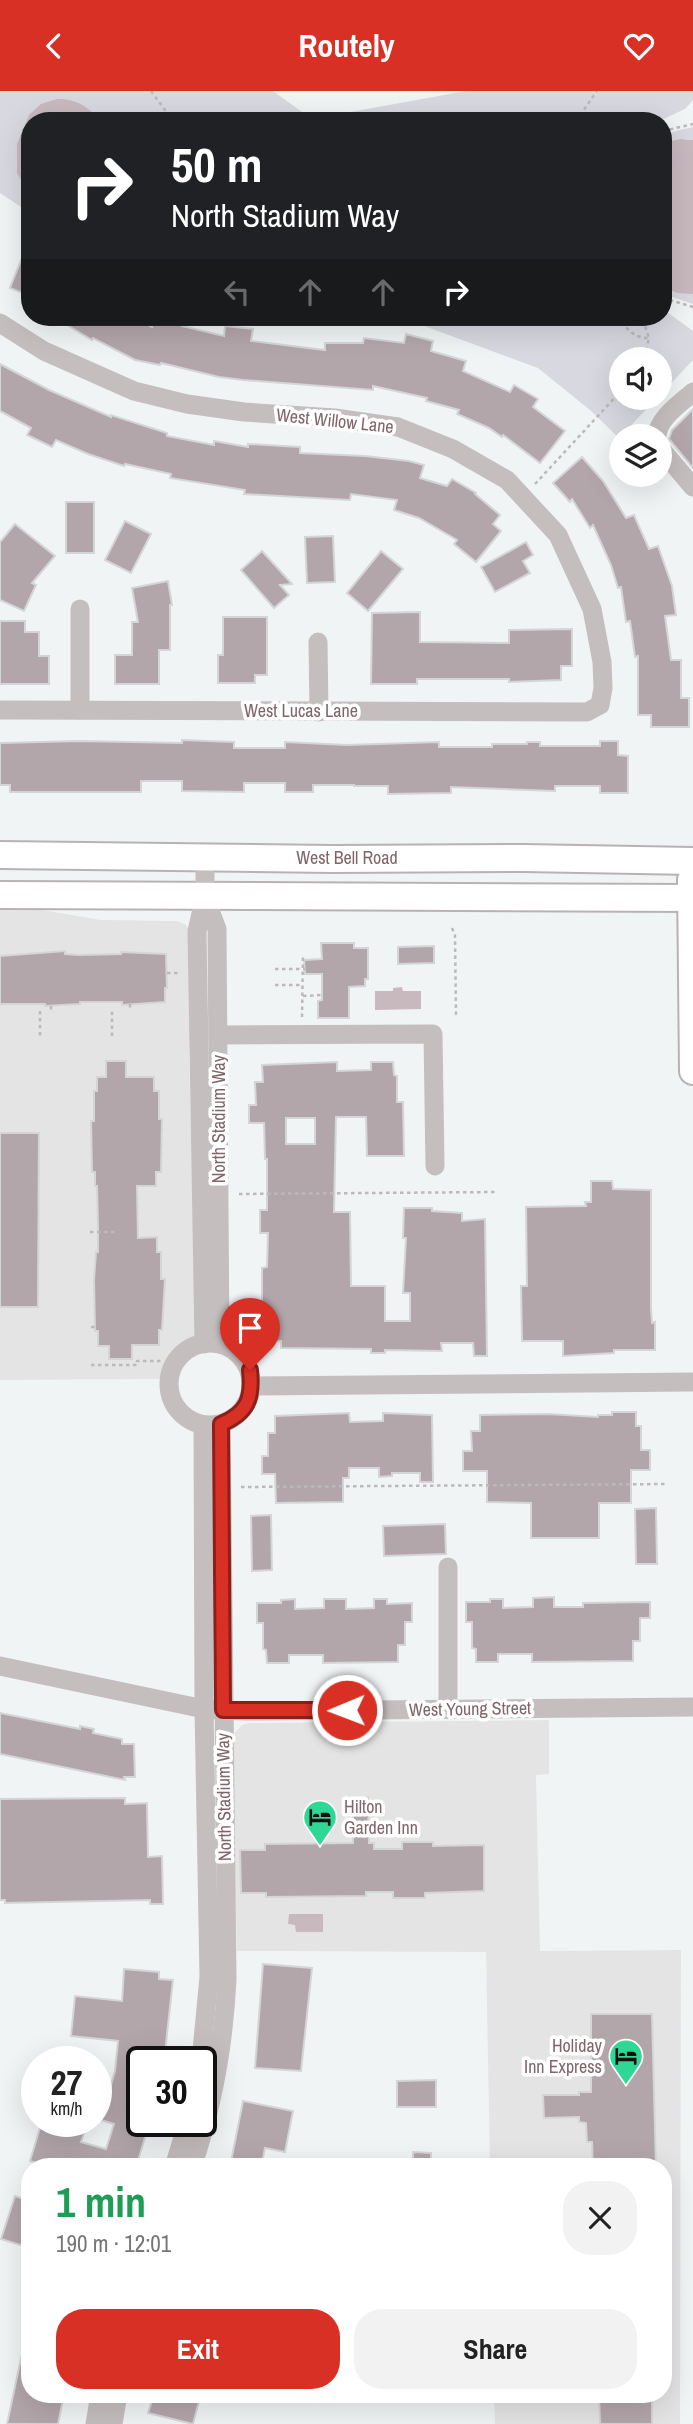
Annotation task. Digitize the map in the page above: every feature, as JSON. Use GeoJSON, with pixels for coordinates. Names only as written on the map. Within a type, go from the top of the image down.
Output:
{"type":"FeatureCollection","features":[{"type":"Feature","properties":{"kind":"main road","name":"West Bell Road"},"geometry":{"type":"LineString","coordinates":[[0,855],[692,860]]}},
{"type":"Feature","properties":{"kind":"main road"},"geometry":{"type":"LineString","coordinates":[[692,860],[693,1071]]}},
{"type":"Feature","properties":{"kind":"main road"},"geometry":{"type":"LineString","coordinates":[[0,895],[692,898]]}},
{"type":"Feature","properties":{"kind":"street","name":"West Willow Lane"},"geometry":{"type":"LineString","coordinates":[[0,323],[44,351],[134,391],[187,404],[244,412],[335,418],[398,427],[453,449],[507,480],[558,535],[592,609],[602,662],[603,688],[600,705]]}},
{"type":"Feature","properties":{"kind":"street"},"geometry":{"type":"LineString","coordinates":[[661,424],[693,392]]}},
{"type":"Feature","properties":{"kind":"street"},"geometry":{"type":"LineString","coordinates":[[672,462],[693,487]]}},
{"type":"Feature","properties":{"kind":"street"},"geometry":{"type":"LineString","coordinates":[[79,609],[80,711]]}},
{"type":"Feature","properties":{"kind":"street"},"geometry":{"type":"LineString","coordinates":[[318,642],[319,712]]}},
{"type":"Feature","properties":{"kind":"street","name":"West Lucas Lane"},"geometry":{"type":"LineString","coordinates":[[0,710],[587,712],[600,705]]}},
{"type":"Feature","properties":{"kind":"street","name":"North Stadium Way"},"geometry":{"type":"LineString","coordinates":[[205,856],[205,896],[198,931],[212,1344]]}},
{"type":"Feature","properties":{"kind":"street","name":"North Stadium Way"},"geometry":{"type":"LineString","coordinates":[[205,896],[217,929],[218,1035],[212,1344]]}},
{"type":"Feature","properties":{"kind":"street"},"geometry":{"type":"LineString","coordinates":[[218,1035],[433,1034],[435,1166]]}},
{"type":"Feature","properties":{"kind":"street"},"geometry":{"type":"LineString","coordinates":[[212,1344],[232,1349],[243,1358],[250,1370],[252,1386],[244,1409],[234,1419],[212,1425],[191,1420],[180,1413],[173,1402],[169,1379],[177,1359],[185,1352],[212,1344]]}},
{"type":"Feature","properties":{"kind":"street"},"geometry":{"type":"LineString","coordinates":[[252,1386],[693,1382]]}},
{"type":"Feature","properties":{"kind":"street","name":"North Stadium Way"},"geometry":{"type":"LineString","coordinates":[[202,2046],[209,1977],[213,1710],[212,1425]]}},
{"type":"Feature","properties":{"kind":"street"},"geometry":{"type":"LineString","coordinates":[[448,1567],[448,1709]]}},
{"type":"Feature","properties":{"kind":"street","name":"West Young Street"},"geometry":{"type":"LineString","coordinates":[[0,1667],[213,1710],[693,1707]]}},
{"type":"Feature","properties":{"kind":"street","name":"North Stadium Way"},"geometry":{"type":"LineString","coordinates":[[194,2158],[222,2047],[226,1995],[213,1710]]}},
{"type":"Feature","properties":{"kind":"street"},"geometry":{"type":"LineString","coordinates":[[177,2158],[183,2137]]}},
{"type":"Feature","properties":{"kind":"street"},"geometry":{"type":"LineString","coordinates":[[95,2424],[98,2403]]}},
{"type":"Feature","properties":{"kind":"street"},"geometry":{"type":"LineString","coordinates":[[113,2424],[116,2403]]}},
{"type":"Feature","properties":{"kind":"path"},"geometry":{"type":"LineString","coordinates":[[151,91],[166,112]]}},
{"type":"Feature","properties":{"kind":"path"},"geometry":{"type":"LineString","coordinates":[[582,112],[597,91]]}},
{"type":"Feature","properties":{"kind":"path"},"geometry":{"type":"LineString","coordinates":[[672,129],[693,124]]}},
{"type":"Feature","properties":{"kind":"path"},"geometry":{"type":"LineString","coordinates":[[672,301],[693,307]]}},
{"type":"Feature","properties":{"kind":"path"},"geometry":{"type":"LineString","coordinates":[[624,326],[637,337],[649,338]]}},
{"type":"Feature","properties":{"kind":"path"},"geometry":{"type":"LineString","coordinates":[[645,326],[649,338],[647,347]]}},
{"type":"Feature","properties":{"kind":"path"},"geometry":{"type":"LineString","coordinates":[[523,498],[609,404]]}},
{"type":"Feature","properties":{"kind":"path"},"geometry":{"type":"LineString","coordinates":[[452,928],[455,942],[456,1015]]}},
{"type":"Feature","properties":{"kind":"path"},"geometry":{"type":"LineString","coordinates":[[302,1024],[303,955]]}},
{"type":"Feature","properties":{"kind":"path"},"geometry":{"type":"LineString","coordinates":[[275,969],[304,969]]}},
{"type":"Feature","properties":{"kind":"path"},"geometry":{"type":"LineString","coordinates":[[167,973],[187,972]]}},
{"type":"Feature","properties":{"kind":"path"},"geometry":{"type":"LineString","coordinates":[[275,985],[303,985]]}},
{"type":"Feature","properties":{"kind":"path"},"geometry":{"type":"LineString","coordinates":[[303,996],[322,995]]}},
{"type":"Feature","properties":{"kind":"path"},"geometry":{"type":"LineString","coordinates":[[130,1004],[130,1010]]}},
{"type":"Feature","properties":{"kind":"path"},"geometry":{"type":"LineString","coordinates":[[112,1036],[113,1010]]}},
{"type":"Feature","properties":{"kind":"path"},"geometry":{"type":"LineString","coordinates":[[40,1011],[40,1036]]}},
{"type":"Feature","properties":{"kind":"path"},"geometry":{"type":"LineString","coordinates":[[239,1194],[497,1192]]}},
{"type":"Feature","properties":{"kind":"path"},"geometry":{"type":"LineString","coordinates":[[90,1232],[116,1232]]}},
{"type":"Feature","properties":{"kind":"path"},"geometry":{"type":"LineString","coordinates":[[91,1365],[137,1365],[137,1361],[161,1361]]}},
{"type":"Feature","properties":{"kind":"path"},"geometry":{"type":"LineString","coordinates":[[240,1487],[668,1484]]}},
{"type":"Feature","properties":{"kind":"shaded area"},"geometry":{"type":"Polygon","coordinates":[[[0,91],[273,91],[302,112],[21,112],[21,207],[0,193],[0,91]]]}},
{"type":"Feature","properties":{"kind":"shaded area"},"geometry":{"type":"Polygon","coordinates":[[[466,91],[693,91],[693,100],[685,109],[672,115],[672,112],[350,112],[466,91]]]}},
{"type":"Feature","properties":{"kind":"shaded area"},"geometry":{"type":"Polygon","coordinates":[[[57,99],[70,100],[92,112],[32,112],[41,104],[57,99]]]}},
{"type":"Feature","properties":{"kind":"shaded area"},"geometry":{"type":"Polygon","coordinates":[[[693,127],[693,140],[672,142],[672,132],[693,127]]]}},
{"type":"Feature","properties":{"kind":"shaded area"},"geometry":{"type":"Polygon","coordinates":[[[21,134],[21,180],[17,173],[17,144],[21,134]]]}},
{"type":"Feature","properties":{"kind":"shaded area"},"geometry":{"type":"Polygon","coordinates":[[[693,140],[693,294],[672,291],[672,141],[693,140]]]}},
{"type":"Feature","properties":{"kind":"shaded area"},"geometry":{"type":"Polygon","coordinates":[[[672,291],[693,293],[693,304],[672,297],[672,291]]]}},
{"type":"Feature","properties":{"kind":"shaded area"},"geometry":{"type":"Polygon","coordinates":[[[672,316],[693,331],[693,360],[672,382],[672,347],[609,347],[609,410],[646,410],[632,424],[609,424],[609,428],[538,368],[424,326],[672,326],[672,316]]]}},
{"type":"Feature","properties":{"kind":"shaded area"},"geometry":{"type":"Polygon","coordinates":[[[0,908],[30,908],[101,920],[177,921],[185,924],[190,931],[189,1056],[196,1336],[168,1362],[163,1379],[0,1380],[0,908]]]}},
{"type":"Feature","properties":{"kind":"shaded area"},"geometry":{"type":"Polygon","coordinates":[[[402,987],[403,991],[421,991],[421,1009],[375,1010],[375,991],[393,991],[393,988],[402,987]]]}},
{"type":"Feature","properties":{"kind":"shaded area"},"geometry":{"type":"Polygon","coordinates":[[[549,1720],[549,1774],[536,1775],[540,1951],[681,1950],[680,2424],[495,2424],[494,2403],[672,2403],[672,2158],[490,2158],[486,1952],[237,1951],[231,1737],[242,1725],[549,1720]]]}},
{"type":"Feature","properties":{"kind":"shaded area"},"geometry":{"type":"Polygon","coordinates":[[[289,1914],[323,1914],[323,1932],[296,1932],[295,1925],[288,1924],[289,1914]]]}},
{"type":"Feature","properties":{"kind":"building"},"geometry":{"type":"Polygon","coordinates":[[[21,260],[21,292],[10,288],[21,260]]]}},
{"type":"Feature","properties":{"kind":"building"},"geometry":{"type":"Polygon","coordinates":[[[69,326],[182,326],[224,336],[225,326],[253,329],[251,341],[325,350],[325,343],[363,343],[364,338],[404,343],[406,334],[433,341],[431,351],[466,361],[463,371],[510,392],[514,385],[538,399],[533,407],[565,431],[540,463],[503,435],[502,437],[457,414],[459,410],[426,401],[427,398],[373,386],[373,390],[219,377],[161,363],[160,365],[135,360],[93,338],[92,340],[69,326]]]}},
{"type":"Feature","properties":{"kind":"building"},"geometry":{"type":"Polygon","coordinates":[[[0,364],[49,390],[111,417],[167,433],[167,436],[214,445],[214,441],[248,447],[248,444],[300,447],[300,453],[365,456],[424,465],[420,478],[447,486],[452,479],[476,493],[500,515],[493,524],[501,531],[476,562],[454,544],[457,540],[419,518],[394,510],[397,500],[351,494],[350,500],[244,494],[245,490],[170,478],[171,474],[125,464],[124,466],[56,440],[52,447],[27,435],[31,428],[0,411],[0,364]]]}},
{"type":"Feature","properties":{"kind":"building"},"geometry":{"type":"Polygon","coordinates":[[[693,409],[693,468],[672,443],[672,430],[693,409]]]}},
{"type":"Feature","properties":{"kind":"building"},"geometry":{"type":"Polygon","coordinates":[[[582,457],[603,481],[626,518],[634,515],[649,549],[658,546],[672,586],[676,615],[665,616],[671,660],[681,660],[681,698],[689,698],[689,727],[651,727],[651,715],[638,715],[638,656],[635,657],[630,621],[626,622],[621,587],[618,588],[593,525],[590,528],[572,499],[570,502],[553,483],[582,457]]]}},
{"type":"Feature","properties":{"kind":"building"},"geometry":{"type":"Polygon","coordinates":[[[66,502],[94,502],[94,553],[66,553],[66,502]]]}},
{"type":"Feature","properties":{"kind":"building"},"geometry":{"type":"Polygon","coordinates":[[[125,521],[151,534],[131,573],[105,560],[125,521]]]}},
{"type":"Feature","properties":{"kind":"building"},"geometry":{"type":"Polygon","coordinates":[[[15,524],[55,556],[32,583],[36,585],[24,611],[0,600],[0,542],[15,524]]]}},
{"type":"Feature","properties":{"kind":"building"},"geometry":{"type":"Polygon","coordinates":[[[333,536],[335,582],[307,583],[305,537],[333,536]]]}},
{"type":"Feature","properties":{"kind":"building"},"geometry":{"type":"Polygon","coordinates":[[[526,542],[533,555],[523,561],[530,573],[495,592],[481,567],[526,542]]]}},
{"type":"Feature","properties":{"kind":"building"},"geometry":{"type":"Polygon","coordinates":[[[262,551],[292,584],[280,585],[289,595],[274,608],[241,570],[262,551]]]}},
{"type":"Feature","properties":{"kind":"building"},"geometry":{"type":"Polygon","coordinates":[[[381,551],[403,569],[368,611],[347,593],[381,551]]]}},
{"type":"Feature","properties":{"kind":"building"},"geometry":{"type":"Polygon","coordinates":[[[168,581],[172,605],[170,650],[159,650],[159,684],[115,684],[115,655],[132,655],[132,622],[138,622],[132,588],[168,581]]]}},
{"type":"Feature","properties":{"kind":"building"},"geometry":{"type":"Polygon","coordinates":[[[420,612],[420,642],[509,643],[509,630],[572,629],[572,666],[561,666],[561,680],[509,682],[509,679],[417,679],[417,684],[371,684],[372,613],[420,612]]]}},
{"type":"Feature","properties":{"kind":"building"},"geometry":{"type":"Polygon","coordinates":[[[223,617],[267,617],[267,675],[255,675],[255,683],[218,683],[218,655],[223,655],[223,617]]]}},
{"type":"Feature","properties":{"kind":"building"},"geometry":{"type":"Polygon","coordinates":[[[0,621],[25,621],[25,632],[39,632],[39,656],[49,656],[49,684],[0,684],[0,621]]]}},
{"type":"Feature","properties":{"kind":"building"},"geometry":{"type":"Polygon","coordinates":[[[182,740],[234,742],[234,748],[285,748],[285,742],[347,745],[439,742],[439,747],[492,747],[492,744],[527,742],[540,742],[540,746],[600,746],[600,741],[618,741],[618,755],[628,756],[628,793],[600,793],[600,786],[555,786],[555,791],[451,787],[451,793],[388,794],[388,786],[354,785],[313,785],[313,792],[285,792],[285,783],[244,783],[244,792],[182,791],[182,781],[141,781],[141,792],[10,792],[10,785],[0,785],[0,743],[182,743],[182,740]]]}},
{"type":"Feature","properties":{"kind":"building"},"geometry":{"type":"Polygon","coordinates":[[[321,943],[354,943],[354,948],[368,948],[368,979],[365,979],[365,986],[349,987],[349,1018],[318,1018],[318,1001],[322,1000],[322,974],[305,974],[304,960],[322,959],[321,943]]]}},
{"type":"Feature","properties":{"kind":"building"},"geometry":{"type":"Polygon","coordinates":[[[434,946],[434,963],[398,964],[398,947],[434,946]]]}},
{"type":"Feature","properties":{"kind":"building"},"geometry":{"type":"Polygon","coordinates":[[[65,951],[65,954],[79,955],[121,952],[166,954],[165,1002],[122,1005],[122,1002],[80,1002],[45,1006],[0,1004],[0,956],[65,951]]]}},
{"type":"Feature","properties":{"kind":"building"},"geometry":{"type":"Polygon","coordinates":[[[106,1061],[126,1061],[126,1077],[154,1077],[154,1091],[159,1091],[159,1119],[162,1119],[161,1172],[156,1172],[156,1186],[137,1186],[138,1238],[157,1237],[157,1252],[161,1252],[161,1279],[165,1279],[162,1330],[159,1330],[159,1345],[132,1345],[132,1359],[109,1359],[109,1346],[98,1346],[98,1331],[95,1331],[94,1280],[98,1226],[97,1186],[95,1172],[92,1172],[91,1121],[94,1121],[97,1077],[106,1077],[106,1061]]]}},
{"type":"Feature","properties":{"kind":"building"},"geometry":{"type":"Polygon","coordinates":[[[337,1062],[337,1071],[371,1070],[371,1062],[393,1062],[394,1075],[397,1076],[397,1102],[403,1102],[404,1156],[367,1156],[366,1117],[336,1117],[334,1212],[350,1212],[351,1286],[385,1286],[385,1321],[410,1321],[410,1293],[403,1293],[406,1238],[403,1238],[404,1208],[432,1208],[432,1211],[462,1213],[462,1221],[485,1219],[487,1356],[474,1356],[473,1343],[441,1343],[442,1351],[385,1350],[385,1353],[371,1353],[371,1349],[281,1348],[281,1341],[262,1340],[262,1268],[267,1267],[268,1233],[260,1233],[260,1210],[267,1210],[267,1159],[264,1123],[249,1123],[249,1105],[256,1105],[255,1082],[263,1082],[262,1065],[337,1062]],[[286,1118],[286,1144],[315,1144],[315,1118],[286,1118]]]}},
{"type":"Feature","properties":{"kind":"building"},"geometry":{"type":"Polygon","coordinates":[[[0,1133],[39,1133],[38,1307],[0,1307],[0,1133]]]}},
{"type":"Feature","properties":{"kind":"building"},"geometry":{"type":"Polygon","coordinates":[[[591,1181],[612,1181],[613,1189],[651,1190],[651,1309],[652,1323],[655,1322],[655,1350],[614,1350],[614,1353],[563,1356],[563,1341],[522,1341],[521,1286],[527,1286],[526,1207],[586,1206],[585,1202],[591,1202],[591,1181]]]}},
{"type":"Feature","properties":{"kind":"building"},"geometry":{"type":"Polygon","coordinates":[[[612,1412],[636,1412],[636,1426],[641,1426],[641,1450],[650,1450],[650,1470],[631,1470],[631,1503],[599,1503],[599,1538],[531,1538],[531,1503],[487,1502],[487,1471],[463,1471],[463,1451],[472,1451],[471,1431],[480,1431],[480,1415],[548,1414],[598,1417],[612,1415],[612,1412]]]}},
{"type":"Feature","properties":{"kind":"building"},"geometry":{"type":"Polygon","coordinates":[[[349,1413],[350,1422],[383,1421],[383,1413],[432,1415],[433,1482],[420,1482],[420,1473],[392,1473],[392,1476],[379,1477],[379,1468],[349,1468],[349,1478],[343,1478],[343,1502],[276,1503],[275,1474],[262,1474],[262,1456],[268,1456],[268,1433],[275,1433],[275,1416],[349,1413]]]}},
{"type":"Feature","properties":{"kind":"building"},"geometry":{"type":"Polygon","coordinates":[[[656,1508],[657,1564],[636,1564],[635,1509],[656,1508]]]}},
{"type":"Feature","properties":{"kind":"building"},"geometry":{"type":"Polygon","coordinates":[[[271,1515],[272,1570],[252,1571],[251,1516],[271,1515]]]}},
{"type":"Feature","properties":{"kind":"building"},"geometry":{"type":"Polygon","coordinates":[[[445,1524],[446,1554],[384,1556],[383,1526],[445,1524]]]}},
{"type":"Feature","properties":{"kind":"building"},"geometry":{"type":"Polygon","coordinates":[[[554,1597],[554,1607],[583,1607],[583,1603],[650,1602],[650,1618],[640,1618],[640,1641],[633,1641],[633,1661],[532,1662],[532,1654],[498,1654],[498,1662],[476,1662],[476,1649],[472,1648],[472,1622],[466,1622],[466,1602],[503,1599],[503,1608],[533,1607],[533,1598],[554,1597]]]}},
{"type":"Feature","properties":{"kind":"building"},"geometry":{"type":"Polygon","coordinates":[[[295,1599],[295,1609],[324,1608],[324,1599],[346,1599],[346,1609],[374,1608],[374,1599],[387,1599],[387,1604],[412,1603],[412,1622],[405,1622],[405,1645],[398,1645],[398,1662],[323,1663],[323,1655],[289,1655],[289,1663],[267,1663],[266,1650],[263,1649],[263,1623],[257,1623],[257,1603],[281,1603],[281,1600],[295,1599]]]}},
{"type":"Feature","properties":{"kind":"building"},"geometry":{"type":"Polygon","coordinates":[[[0,1713],[80,1729],[80,1726],[94,1729],[93,1733],[122,1739],[122,1744],[134,1744],[135,1777],[124,1777],[125,1780],[0,1754],[0,1713]]]}},
{"type":"Feature","properties":{"kind":"building","name":"Hilton Garden Inn"},"geometry":{"type":"Polygon","coordinates":[[[368,1797],[369,1843],[374,1843],[374,1849],[402,1849],[402,1842],[433,1842],[433,1846],[484,1845],[484,1891],[425,1893],[425,1898],[393,1898],[393,1892],[366,1892],[366,1896],[266,1897],[266,1893],[241,1893],[240,1850],[265,1850],[265,1844],[353,1843],[353,1798],[368,1797]]]}},
{"type":"Feature","properties":{"kind":"building"},"geometry":{"type":"Polygon","coordinates":[[[125,1798],[125,1804],[147,1803],[148,1857],[162,1856],[163,1904],[150,1904],[150,1900],[5,1903],[5,1900],[0,1900],[0,1799],[125,1798]]]}},
{"type":"Feature","properties":{"kind":"building"},"geometry":{"type":"Polygon","coordinates":[[[263,1964],[312,1968],[301,2071],[255,2068],[263,1964]]]}},
{"type":"Feature","properties":{"kind":"building"},"geometry":{"type":"Polygon","coordinates":[[[124,1969],[159,1972],[159,1979],[173,1980],[166,2046],[126,2046],[126,2137],[145,2137],[139,2158],[31,2158],[37,2137],[83,2137],[81,2142],[106,2149],[112,2137],[112,2082],[118,2041],[71,2036],[75,1996],[122,2001],[124,1969]]]}},
{"type":"Feature","properties":{"kind":"building","name":"Holiday Inn Express"},"geometry":{"type":"Polygon","coordinates":[[[591,2014],[652,2014],[656,2158],[593,2158],[592,2142],[587,2142],[586,2123],[579,2122],[579,2117],[544,2118],[543,2095],[579,2095],[579,2092],[591,2092],[591,2014]]]}},
{"type":"Feature","properties":{"kind":"building"},"geometry":{"type":"Polygon","coordinates":[[[436,2080],[436,2107],[397,2107],[397,2081],[436,2080]]]}},
{"type":"Feature","properties":{"kind":"building"},"geometry":{"type":"Polygon","coordinates":[[[243,2101],[293,2111],[285,2152],[265,2148],[263,2158],[232,2158],[243,2101]]]}},
{"type":"Feature","properties":{"kind":"building"},"geometry":{"type":"Polygon","coordinates":[[[413,2152],[431,2153],[431,2158],[413,2158],[413,2152]]]}},
{"type":"Feature","properties":{"kind":"building"},"geometry":{"type":"Polygon","coordinates":[[[15,2196],[21,2198],[21,2245],[1,2239],[15,2196]]]}},
{"type":"Feature","properties":{"kind":"building"},"geometry":{"type":"Polygon","coordinates":[[[21,2358],[21,2403],[62,2403],[58,2424],[7,2424],[21,2358]]]}},
{"type":"Feature","properties":{"kind":"building"},"geometry":{"type":"Polygon","coordinates":[[[151,2403],[199,2403],[193,2424],[148,2413],[151,2403]]]}},
{"type":"Feature","properties":{"kind":"building"},"geometry":{"type":"Polygon","coordinates":[[[599,2403],[652,2403],[652,2424],[600,2424],[599,2403]]]}},
{"type":"Feature","properties":{"kind":"place","name":"Hilton Garden Inn"},"geometry":{"type":"Point","coordinates":[320,1847]}},
{"type":"Feature","properties":{"kind":"place","name":"Holiday Inn Express"},"geometry":{"type":"Point","coordinates":[626,2086]}},
{"type":"Feature","properties":{"kind":"route"},"geometry":{"type":"LineString","coordinates":[[250,1370],[252,1386],[244,1409],[234,1419],[221,1424],[223,1710],[347,1710]]}}]}
